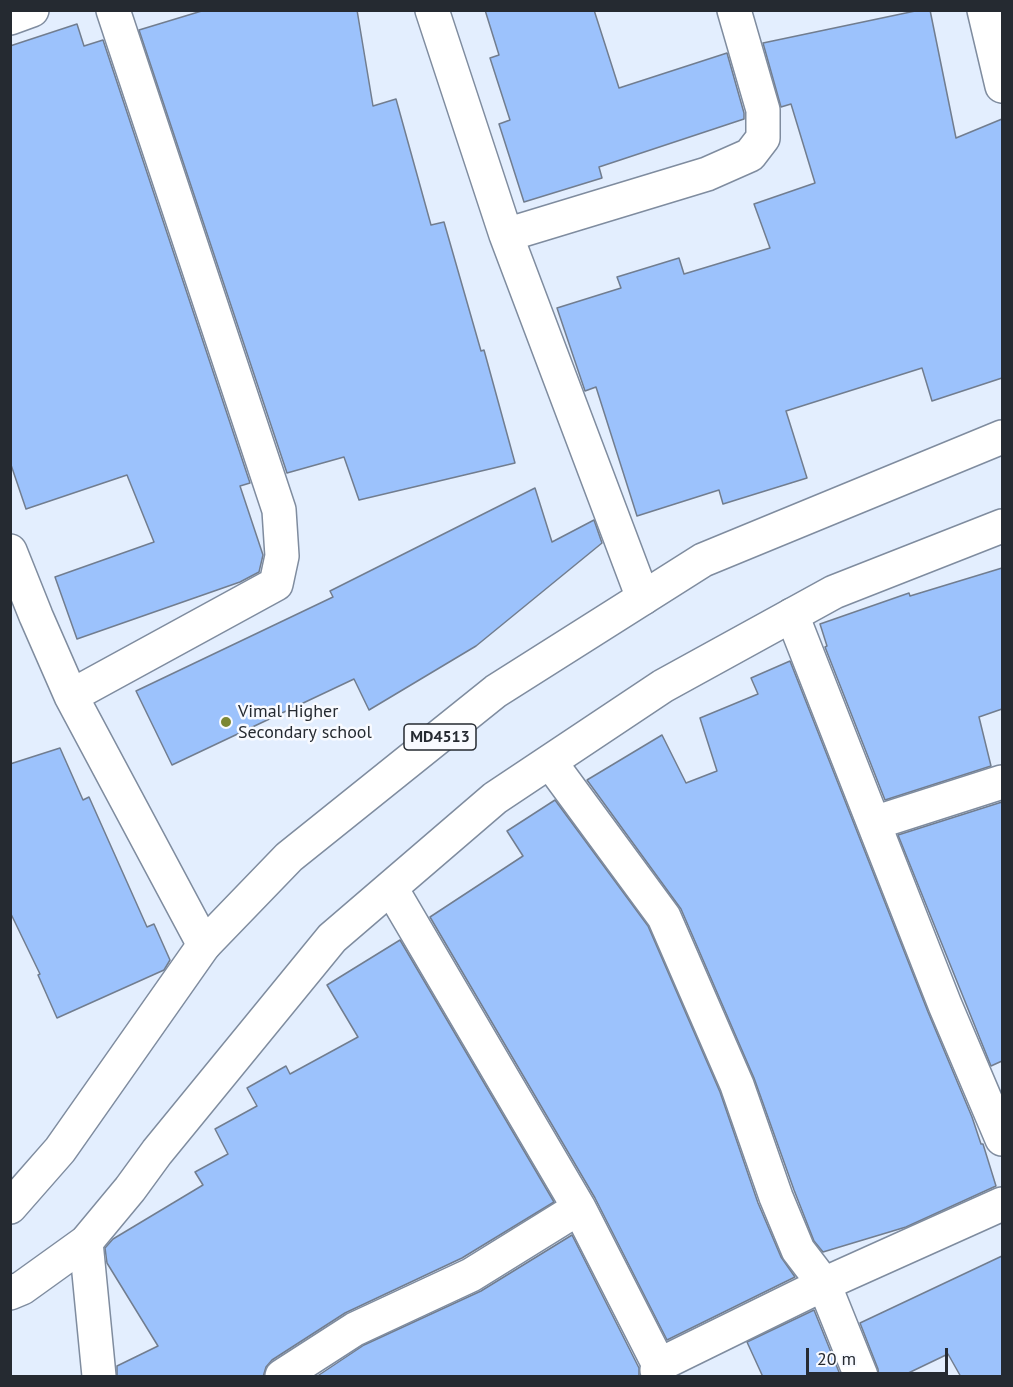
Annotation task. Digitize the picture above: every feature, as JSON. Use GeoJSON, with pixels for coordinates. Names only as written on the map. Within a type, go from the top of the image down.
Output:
{"type":"FeatureCollection","features":[{"type":"Feature","properties":{"kind":"street"},"geometry":{"type":"LineString","coordinates":[[10,18],[32,10]]}},
{"type":"Feature","properties":{"kind":"street"},"geometry":{"type":"LineString","coordinates":[[71,696],[276,584],[282,556],[279,510],[113,10]]}},
{"type":"Feature","properties":{"kind":"street"},"geometry":{"type":"LineString","coordinates":[[432,10],[506,235],[643,598]]}},
{"type":"Feature","properties":{"kind":"street"},"geometry":{"type":"LineString","coordinates":[[506,235],[707,174],[750,156],[763,138],[763,110],[734,10]]}},
{"type":"Feature","properties":{"kind":"street"},"geometry":{"type":"LineString","coordinates":[[984,10],[1002,86]]}},
{"type":"Feature","properties":{"kind":"street","name":"MD4513"},"geometry":{"type":"LineString","coordinates":[[10,1207],[60,1150],[204,945],[289,858],[496,692],[703,560],[1002,437]]}},
{"type":"Feature","properties":{"kind":"street"},"geometry":{"type":"LineString","coordinates":[[10,1293],[22,1288],[86,1242],[332,938],[495,798],[663,686],[834,592],[1002,526]]}},
{"type":"Feature","properties":{"kind":"street"},"geometry":{"type":"LineString","coordinates":[[10,550],[71,696],[204,945]]}},
{"type":"Feature","properties":{"kind":"street"},"geometry":{"type":"LineString","coordinates":[[792,615],[945,1005],[1002,1139]]}},
{"type":"Feature","properties":{"kind":"street"},"geometry":{"type":"LineString","coordinates":[[550,762],[664,917],[737,1085],[776,1197],[798,1250],[824,1284],[861,1377]]}},
{"type":"Feature","properties":{"kind":"street"},"geometry":{"type":"LineString","coordinates":[[874,823],[1002,782]]}},
{"type":"Feature","properties":{"kind":"street"},"geometry":{"type":"LineString","coordinates":[[391,888],[579,1209],[659,1371],[824,1284],[1002,1204]]}},
{"type":"Feature","properties":{"kind":"street"},"geometry":{"type":"LineString","coordinates":[[282,1377],[355,1329],[471,1275],[579,1209]]}},
{"type":"Feature","properties":{"kind":"street"},"geometry":{"type":"LineString","coordinates":[[86,1242],[99,1377]]}},
{"type":"Feature","properties":{"kind":"building"},"geometry":{"type":"Polygon","coordinates":[[[205,10],[357,10],[373,106],[396,99],[431,225],[444,222],[481,351],[484,350],[515,463],[359,500],[344,457],[287,473],[139,30],[205,10]]]}},
{"type":"Feature","properties":{"kind":"building"},"geometry":{"type":"Polygon","coordinates":[[[485,10],[594,10],[619,88],[727,53],[744,119],[599,167],[602,178],[524,202],[499,124],[510,120],[490,58],[499,55],[485,10]]]}},
{"type":"Feature","properties":{"kind":"building"},"geometry":{"type":"Polygon","coordinates":[[[920,10],[930,10],[956,138],[1002,119],[1002,378],[932,401],[922,368],[786,411],[807,478],[723,504],[719,490],[637,516],[596,387],[585,391],[557,308],[621,288],[617,277],[679,258],[684,274],[770,248],[754,204],[815,183],[791,104],[781,107],[763,43],[920,10]]]}},
{"type":"Feature","properties":{"kind":"building"},"geometry":{"type":"Polygon","coordinates":[[[77,24],[84,46],[103,40],[250,483],[240,486],[263,555],[259,572],[240,582],[77,639],[55,577],[154,542],[127,475],[26,509],[10,462],[10,46],[77,24]]]}},
{"type":"Feature","properties":{"kind":"building"},"geometry":{"type":"Polygon","coordinates":[[[535,488],[552,542],[594,520],[602,543],[476,646],[369,710],[354,679],[172,765],[136,691],[333,597],[330,591],[535,488]]]}},
{"type":"Feature","properties":{"kind":"building"},"geometry":{"type":"Polygon","coordinates":[[[1002,568],[1002,709],[979,717],[991,766],[885,800],[825,647],[827,646],[820,624],[909,593],[910,596],[1002,568]]]}},
{"type":"Feature","properties":{"kind":"building"},"geometry":{"type":"Polygon","coordinates":[[[790,661],[928,1012],[981,1144],[983,1144],[996,1186],[906,1227],[823,1252],[814,1241],[754,1078],[681,909],[587,780],[662,735],[686,783],[717,771],[700,718],[758,694],[751,678],[790,661]]]}},
{"type":"Feature","properties":{"kind":"building"},"geometry":{"type":"Polygon","coordinates":[[[60,748],[83,800],[89,797],[147,927],[154,924],[170,960],[164,970],[57,1018],[38,975],[40,974],[10,912],[10,764],[60,748]]]}},
{"type":"Feature","properties":{"kind":"building"},"geometry":{"type":"Polygon","coordinates":[[[555,800],[648,926],[720,1092],[758,1203],[781,1257],[795,1277],[667,1340],[595,1198],[430,917],[523,856],[507,831],[555,800]]]}},
{"type":"Feature","properties":{"kind":"building"},"geometry":{"type":"Polygon","coordinates":[[[1002,802],[1002,1061],[991,1066],[898,835],[1002,802]]]}},
{"type":"Feature","properties":{"kind":"building"},"geometry":{"type":"Polygon","coordinates":[[[400,940],[554,1202],[462,1258],[345,1313],[272,1360],[266,1367],[263,1377],[117,1377],[117,1366],[158,1346],[107,1263],[105,1248],[113,1239],[203,1185],[195,1172],[228,1154],[215,1129],[257,1106],[247,1088],[286,1066],[290,1074],[358,1037],[327,985],[400,940]]]}},
{"type":"Feature","properties":{"kind":"building"},"geometry":{"type":"Polygon","coordinates":[[[572,1235],[639,1368],[639,1377],[316,1377],[364,1345],[481,1291],[572,1235]]]}},
{"type":"Feature","properties":{"kind":"building"},"geometry":{"type":"Polygon","coordinates":[[[1002,1256],[1002,1377],[961,1377],[948,1354],[900,1377],[879,1377],[860,1323],[1002,1256]]]}},
{"type":"Feature","properties":{"kind":"building"},"geometry":{"type":"Polygon","coordinates":[[[814,1310],[841,1377],[763,1377],[747,1342],[814,1310]]]}},
{"type":"Feature","properties":{"kind":"place","name":"Vimal Higher Secondary school"},"geometry":{"type":"Point","coordinates":[226,722]}}]}
